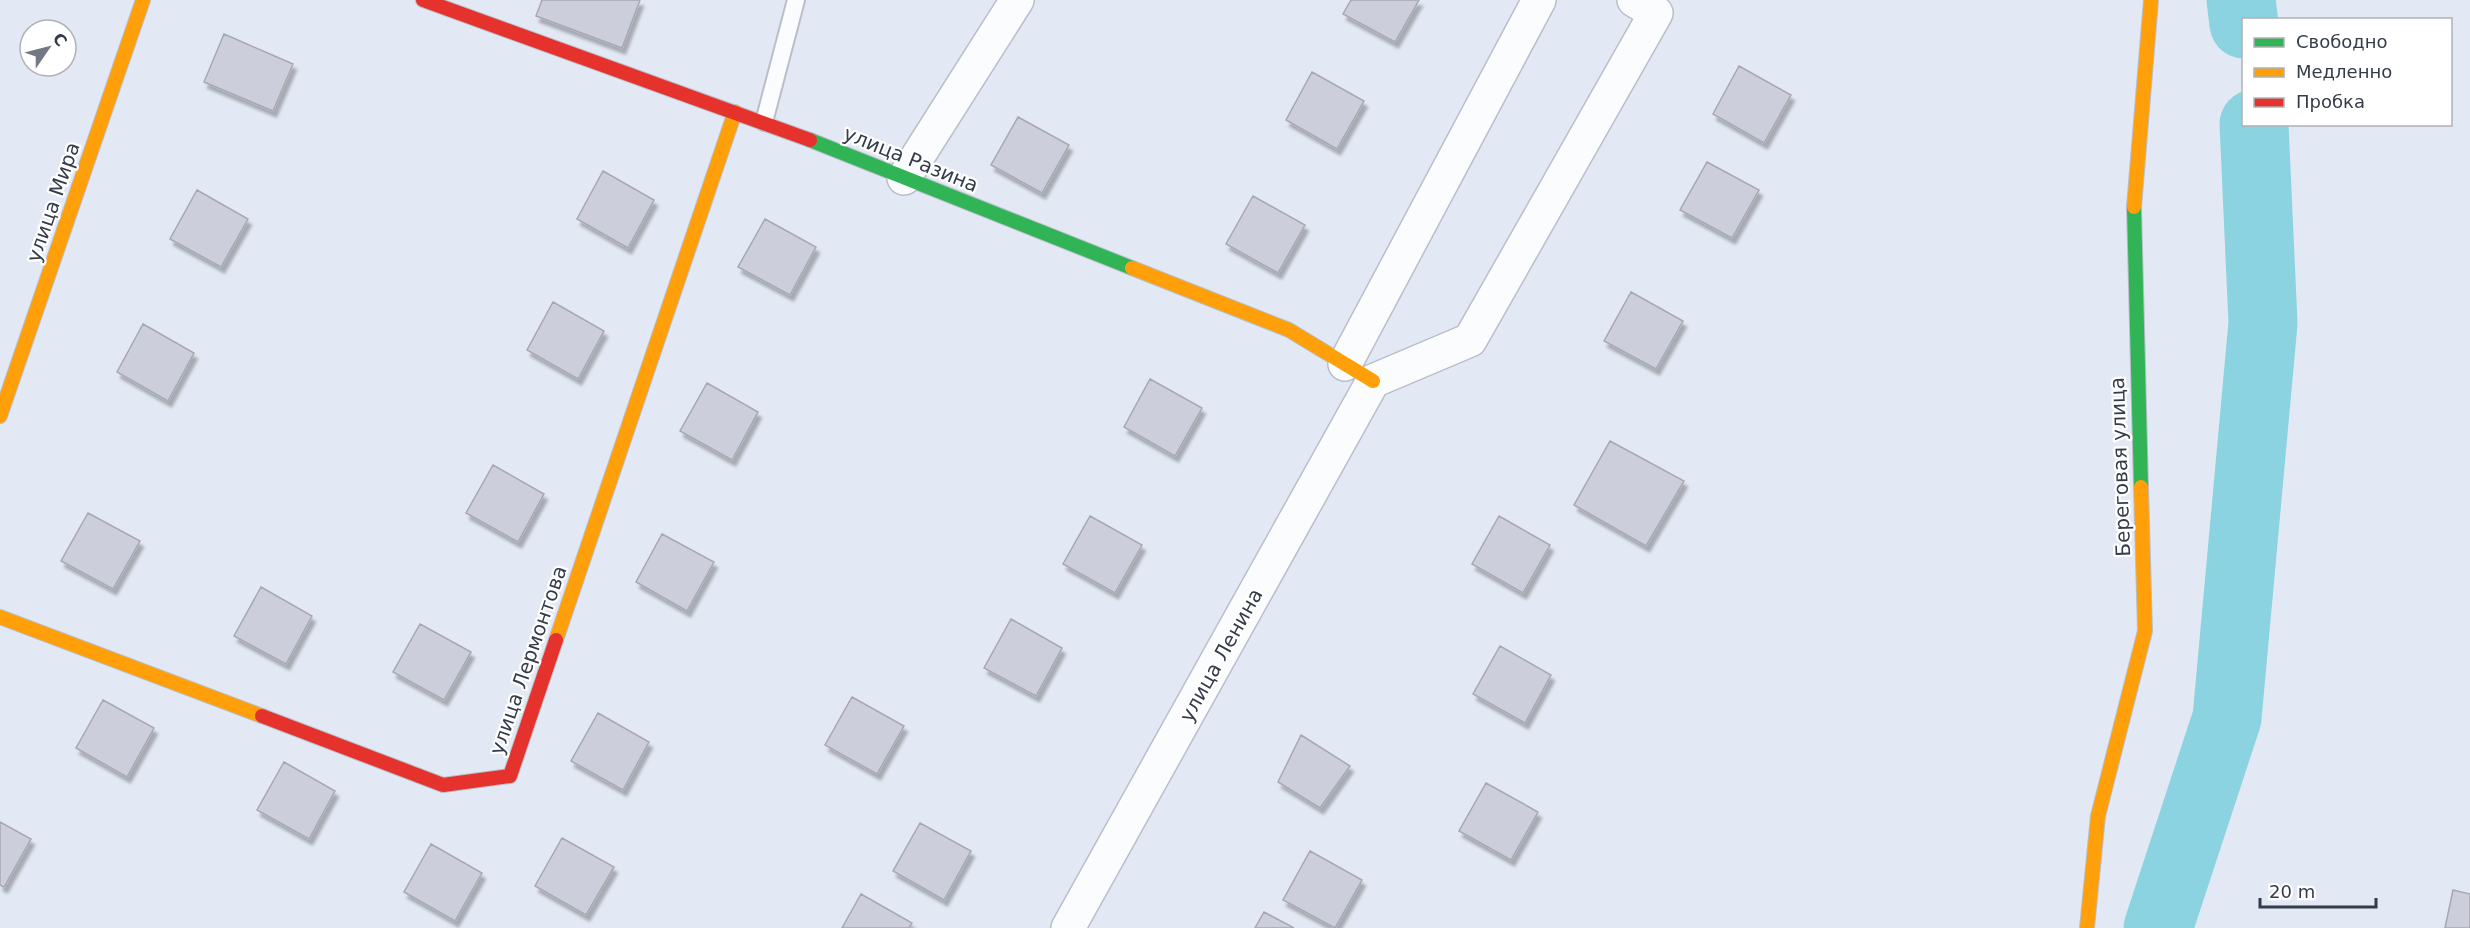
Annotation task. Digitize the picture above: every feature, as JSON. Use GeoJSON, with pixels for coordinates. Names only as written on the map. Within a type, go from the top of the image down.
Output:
{"type":"FeatureCollection","features":[{"type":"Feature","properties":{"kind":"street","name":"улица Мира"},"geometry":{"type":"LineString","coordinates":[[0,416],[143,0]]}},
{"type":"Feature","properties":{"kind":"street","name":"улица Разина"},"geometry":{"type":"LineString","coordinates":[[423,0],[764,122],[1288,330],[1373,381]]}},
{"type":"Feature","properties":{"kind":"street"},"geometry":{"type":"LineString","coordinates":[[904,178],[1017,0]]}},
{"type":"Feature","properties":{"kind":"street"},"geometry":{"type":"LineString","coordinates":[[1344,364],[1539,0]]}},
{"type":"Feature","properties":{"kind":"street"},"geometry":{"type":"LineString","coordinates":[[1373,381],[1470,340],[1656,13],[1634,0]]}},
{"type":"Feature","properties":{"kind":"street","name":"Береговая улица"},"geometry":{"type":"LineString","coordinates":[[2087,928],[2098,816],[2145,631],[2133,221],[2151,0]]}},
{"type":"Feature","properties":{"kind":"street","name":"улица Лермонтова"},"geometry":{"type":"LineString","coordinates":[[0,617],[443,785],[510,776],[735,112]]}},
{"type":"Feature","properties":{"kind":"street","name":"улица Ленина"},"geometry":{"type":"LineString","coordinates":[[1068,928],[1373,381]]}},
{"type":"Feature","properties":{"kind":"lane"},"geometry":{"type":"LineString","coordinates":[[764,122],[796,0]]}},
{"type":"Feature","properties":{"kind":"building"},"geometry":{"type":"Polygon","coordinates":[[[542,0],[640,0],[622,48],[536,16],[542,0]]]}},
{"type":"Feature","properties":{"kind":"building"},"geometry":{"type":"Polygon","coordinates":[[[1351,0],[1419,0],[1395,42],[1343,14],[1351,0]]]}},
{"type":"Feature","properties":{"kind":"building"},"geometry":{"type":"Polygon","coordinates":[[[224,34],[293,64],[273,111],[204,82],[224,34]]]}},
{"type":"Feature","properties":{"kind":"building"},"geometry":{"type":"Polygon","coordinates":[[[1739,66],[1791,95],[1764,143],[1713,114],[1739,66]]]}},
{"type":"Feature","properties":{"kind":"building"},"geometry":{"type":"Polygon","coordinates":[[[1312,72],[1364,101],[1337,149],[1286,120],[1312,72]]]}},
{"type":"Feature","properties":{"kind":"building"},"geometry":{"type":"Polygon","coordinates":[[[1018,117],[1069,145],[1042,193],[991,165],[1018,117]]]}},
{"type":"Feature","properties":{"kind":"building"},"geometry":{"type":"Polygon","coordinates":[[[1707,162],[1759,190],[1732,238],[1680,210],[1707,162]]]}},
{"type":"Feature","properties":{"kind":"building"},"geometry":{"type":"Polygon","coordinates":[[[603,171],[654,200],[628,248],[577,219],[603,171]]]}},
{"type":"Feature","properties":{"kind":"building"},"geometry":{"type":"Polygon","coordinates":[[[197,190],[248,219],[221,267],[170,239],[197,190]]]}},
{"type":"Feature","properties":{"kind":"building"},"geometry":{"type":"Polygon","coordinates":[[[1253,196],[1305,225],[1278,273],[1226,244],[1253,196]]]}},
{"type":"Feature","properties":{"kind":"building"},"geometry":{"type":"Polygon","coordinates":[[[765,219],[816,247],[790,295],[738,267],[765,219]]]}},
{"type":"Feature","properties":{"kind":"building"},"geometry":{"type":"Polygon","coordinates":[[[1631,292],[1683,321],[1656,369],[1604,341],[1631,292]]]}},
{"type":"Feature","properties":{"kind":"building"},"geometry":{"type":"Polygon","coordinates":[[[553,302],[604,331],[578,379],[527,350],[553,302]]]}},
{"type":"Feature","properties":{"kind":"building"},"geometry":{"type":"Polygon","coordinates":[[[143,324],[194,353],[168,401],[117,372],[143,324]]]}},
{"type":"Feature","properties":{"kind":"building"},"geometry":{"type":"Polygon","coordinates":[[[1150,379],[1202,408],[1175,456],[1124,427],[1150,379]]]}},
{"type":"Feature","properties":{"kind":"building"},"geometry":{"type":"Polygon","coordinates":[[[707,383],[758,412],[732,460],[680,431],[707,383]]]}},
{"type":"Feature","properties":{"kind":"building"},"geometry":{"type":"Polygon","coordinates":[[[1610,441],[1684,481],[1646,546],[1574,505],[1610,441]]]}},
{"type":"Feature","properties":{"kind":"building"},"geometry":{"type":"Polygon","coordinates":[[[493,465],[544,494],[518,542],[466,513],[493,465]]]}},
{"type":"Feature","properties":{"kind":"building"},"geometry":{"type":"Polygon","coordinates":[[[88,513],[140,541],[113,589],[61,561],[88,513]]]}},
{"type":"Feature","properties":{"kind":"building"},"geometry":{"type":"Polygon","coordinates":[[[1090,516],[1142,545],[1115,593],[1063,564],[1090,516]]]}},
{"type":"Feature","properties":{"kind":"building"},"geometry":{"type":"Polygon","coordinates":[[[1499,516],[1550,545],[1523,593],[1472,564],[1499,516]]]}},
{"type":"Feature","properties":{"kind":"building"},"geometry":{"type":"Polygon","coordinates":[[[662,534],[714,562],[687,611],[636,582],[662,534]]]}},
{"type":"Feature","properties":{"kind":"building"},"geometry":{"type":"Polygon","coordinates":[[[261,587],[312,616],[286,664],[234,636],[261,587]]]}},
{"type":"Feature","properties":{"kind":"building"},"geometry":{"type":"Polygon","coordinates":[[[1011,619],[1062,648],[1036,696],[984,668],[1011,619]]]}},
{"type":"Feature","properties":{"kind":"building"},"geometry":{"type":"Polygon","coordinates":[[[420,624],[471,652],[444,700],[393,672],[420,624]]]}},
{"type":"Feature","properties":{"kind":"building"},"geometry":{"type":"Polygon","coordinates":[[[1500,646],[1551,675],[1525,723],[1473,694],[1500,646]]]}},
{"type":"Feature","properties":{"kind":"building"},"geometry":{"type":"Polygon","coordinates":[[[852,697],[904,726],[877,774],[825,745],[852,697]]]}},
{"type":"Feature","properties":{"kind":"building"},"geometry":{"type":"Polygon","coordinates":[[[103,700],[154,728],[127,777],[76,748],[103,700]]]}},
{"type":"Feature","properties":{"kind":"building"},"geometry":{"type":"Polygon","coordinates":[[[598,713],[649,742],[623,790],[571,761],[598,713]]]}},
{"type":"Feature","properties":{"kind":"building"},"geometry":{"type":"Polygon","coordinates":[[[1301,735],[1350,766],[1320,808],[1278,782],[1301,735]]]}},
{"type":"Feature","properties":{"kind":"building"},"geometry":{"type":"Polygon","coordinates":[[[284,762],[335,791],[309,839],[257,810],[284,762]]]}},
{"type":"Feature","properties":{"kind":"building"},"geometry":{"type":"Polygon","coordinates":[[[1486,783],[1538,812],[1511,860],[1459,831],[1486,783]]]}},
{"type":"Feature","properties":{"kind":"building"},"geometry":{"type":"Polygon","coordinates":[[[0,822],[31,839],[4,887],[0,885],[0,822]]]}},
{"type":"Feature","properties":{"kind":"building"},"geometry":{"type":"Polygon","coordinates":[[[920,823],[971,851],[944,900],[893,871],[920,823]]]}},
{"type":"Feature","properties":{"kind":"building"},"geometry":{"type":"Polygon","coordinates":[[[562,838],[614,867],[586,915],[535,886],[562,838]]]}},
{"type":"Feature","properties":{"kind":"building"},"geometry":{"type":"Polygon","coordinates":[[[431,844],[482,873],[455,921],[404,892],[431,844]]]}},
{"type":"Feature","properties":{"kind":"building"},"geometry":{"type":"Polygon","coordinates":[[[1310,851],[1362,880],[1335,928],[1283,900],[1310,851]]]}},
{"type":"Feature","properties":{"kind":"building"},"geometry":{"type":"Polygon","coordinates":[[[2453,890],[2470,894],[2470,928],[2445,928],[2453,890]]]}},
{"type":"Feature","properties":{"kind":"building"},"geometry":{"type":"Polygon","coordinates":[[[861,894],[912,923],[909,928],[842,928],[861,894]]]}},
{"type":"Feature","properties":{"kind":"building"},"geometry":{"type":"Polygon","coordinates":[[[1264,912],[1294,928],[1255,928],[1264,912]]]}},
{"type":"Feature","properties":{"kind":"waterway"},"geometry":{"type":"LineString","coordinates":[[2241,0],[2243,18]]}},
{"type":"Feature","properties":{"kind":"waterway"},"geometry":{"type":"LineString","coordinates":[[2158,928],[2227,718],[2263,323],[2254,126]]}},
{"type":"Feature","properties":{"kind":"traffic: fast"},"geometry":{"type":"LineString","coordinates":[[810,140],[1132,268]]}},
{"type":"Feature","properties":{"kind":"traffic: fast"},"geometry":{"type":"LineString","coordinates":[[2134,207],[2141,487]]}},
{"type":"Feature","properties":{"kind":"traffic: slow"},"geometry":{"type":"LineString","coordinates":[[0,416],[143,0]]}},
{"type":"Feature","properties":{"kind":"traffic: slow"},"geometry":{"type":"LineString","coordinates":[[2134,207],[2151,0]]}},
{"type":"Feature","properties":{"kind":"traffic: slow"},"geometry":{"type":"LineString","coordinates":[[556,640],[735,112]]}},
{"type":"Feature","properties":{"kind":"traffic: slow"},"geometry":{"type":"LineString","coordinates":[[1132,268],[1289,330],[1373,381]]}},
{"type":"Feature","properties":{"kind":"traffic: slow"},"geometry":{"type":"LineString","coordinates":[[2087,928],[2098,816],[2145,631],[2141,487]]}},
{"type":"Feature","properties":{"kind":"traffic: slow"},"geometry":{"type":"LineString","coordinates":[[0,617],[262,716]]}},
{"type":"Feature","properties":{"kind":"traffic: jam"},"geometry":{"type":"LineString","coordinates":[[423,0],[810,140]]}},
{"type":"Feature","properties":{"kind":"traffic: jam"},"geometry":{"type":"LineString","coordinates":[[262,716],[443,785],[510,776],[556,640]]}}]}
